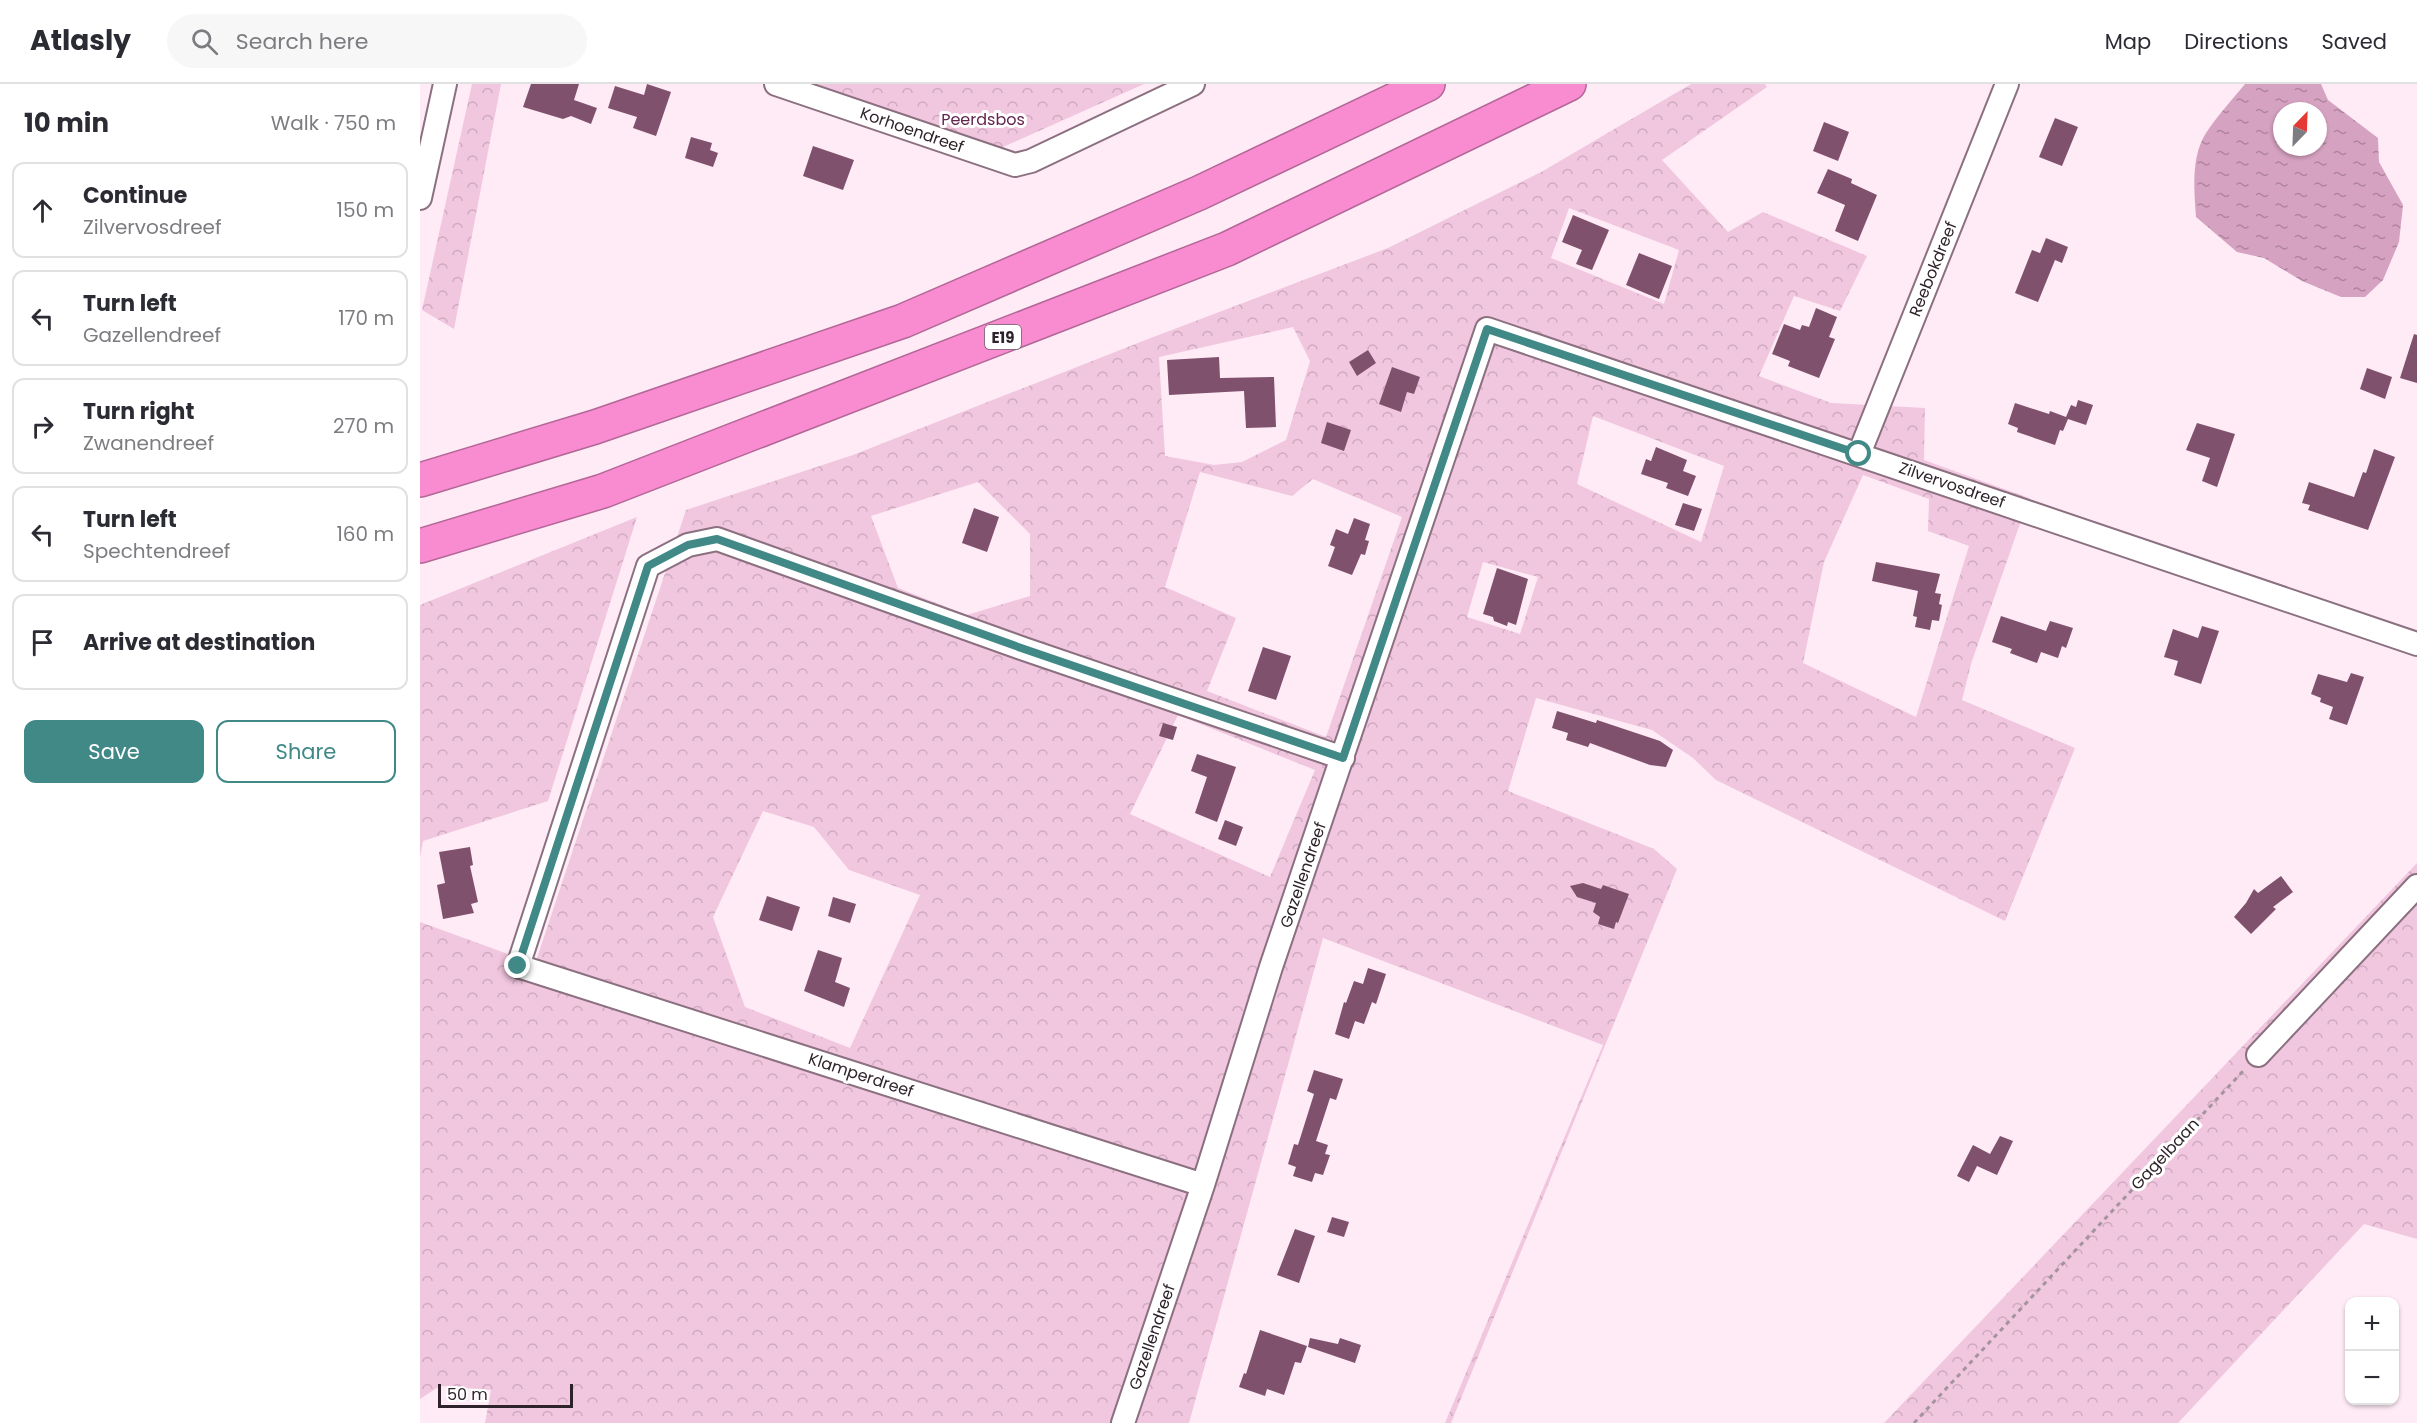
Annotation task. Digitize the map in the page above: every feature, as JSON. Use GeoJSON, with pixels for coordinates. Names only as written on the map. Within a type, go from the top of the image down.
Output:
{"type":"FeatureCollection","features":[{"type":"Feature","properties":{"kind":"highway"},"geometry":{"type":"LineString","coordinates":[[420,480],[595,427],[903,321],[1199,193],[1428,84]]}},
{"type":"Feature","properties":{"kind":"highway","name":"E19"},"geometry":{"type":"LineString","coordinates":[[420,546],[603,491],[1227,249],[1569,84]]}},
{"type":"Feature","properties":{"kind":"street"},"geometry":{"type":"LineString","coordinates":[[420,198],[445,84]]}},
{"type":"Feature","properties":{"kind":"street","name":"Korhoendreef"},"geometry":{"type":"LineString","coordinates":[[776,84],[1015,165],[1031,161],[1147,108],[1187,85]]}},
{"type":"Feature","properties":{"kind":"street","name":"Reebokdreef"},"geometry":{"type":"LineString","coordinates":[[1859,454],[2007,84]]}},
{"type":"Feature","properties":{"kind":"street","name":"Zilvervosdreef"},"geometry":{"type":"LineString","coordinates":[[1487,329],[2417,644]]}},
{"type":"Feature","properties":{"kind":"street","name":"Gazellendreef"},"geometry":{"type":"LineString","coordinates":[[1123,1423],[1203,1185],[1271,967],[1487,329]]}},
{"type":"Feature","properties":{"kind":"street","name":"Klamperdreef"},"geometry":{"type":"LineString","coordinates":[[1203,1185],[518,966],[648,566],[688,545],[717,539],[1024,649],[1343,758]]}},
{"type":"Feature","properties":{"kind":"street"},"geometry":{"type":"LineString","coordinates":[[2258,1055],[2417,886]]}},
{"type":"Feature","properties":{"kind":"path","name":"Gagelbaan"},"geometry":{"type":"LineString","coordinates":[[1914,1423],[2258,1055]]}},
{"type":"Feature","properties":{"kind":"green space"},"geometry":{"type":"Polygon","coordinates":[[[472,84],[501,84],[454,329],[422,310],[472,84]]]}},
{"type":"Feature","properties":{"kind":"green space","name":"Peerdsbos"},"geometry":{"type":"Polygon","coordinates":[[[774,84],[1144,84],[983,156],[774,84]]]}},
{"type":"Feature","properties":{"kind":"green space"},"geometry":{"type":"Polygon","coordinates":[[[1691,84],[1765,84],[1767,87],[1662,160],[1728,232],[1763,212],[1867,256],[1840,311],[1794,296],[1759,376],[1831,403],[1925,408],[1924,460],[2029,498],[1971,664],[1962,700],[2075,748],[2005,921],[1716,780],[1693,758],[1652,730],[1536,698],[1508,791],[1654,849],[1677,869],[1451,1423],[1445,1423],[1603,1045],[1323,938],[1189,1423],[485,1423],[491,1390],[440,1386],[420,1399],[420,922],[535,964],[686,510],[853,455],[1388,248],[1543,171],[1691,84]],[[1569,208],[1551,258],[1664,304],[1679,250],[1569,208]],[[1293,327],[1159,357],[1165,456],[1214,465],[1242,462],[1286,440],[1310,361],[1293,327]],[[1593,416],[1577,484],[1701,542],[1724,466],[1593,416]],[[1200,472],[1165,587],[1236,618],[1207,691],[1326,737],[1402,517],[1313,479],[1292,496],[1200,472]],[[1863,475],[1824,562],[1803,663],[1916,717],[1969,546],[1928,531],[1929,499],[1863,475]],[[978,482],[871,516],[898,588],[967,615],[1030,596],[1030,534],[978,482]],[[1483,562],[1467,617],[1520,634],[1538,577],[1483,562]],[[1178,715],[1130,814],[1270,877],[1315,770],[1178,715]],[[763,811],[713,917],[745,1007],[850,1048],[920,895],[849,870],[814,827],[763,811]]]}},
{"type":"Feature","properties":{"kind":"green space"},"geometry":{"type":"Polygon","coordinates":[[[637,517],[548,801],[423,841],[420,857],[420,605],[637,517]]]}},
{"type":"Feature","properties":{"kind":"green space"},"geometry":{"type":"Polygon","coordinates":[[[2417,863],[2417,1239],[2364,1224],[2178,1423],[1884,1423],[2417,863]]]}},
{"type":"Feature","properties":{"kind":"water"},"geometry":{"type":"Polygon","coordinates":[[[2245,84],[2321,84],[2328,100],[2378,138],[2379,162],[2403,205],[2399,242],[2383,280],[2365,297],[2341,297],[2302,281],[2264,258],[2237,252],[2196,217],[2195,174],[2198,152],[2201,142],[2215,120],[2245,84]]]}},
{"type":"Feature","properties":{"kind":"building"},"geometry":{"type":"Polygon","coordinates":[[[531,84],[579,84],[574,100],[597,108],[591,124],[571,116],[563,119],[523,107],[531,84]]]}},
{"type":"Feature","properties":{"kind":"building"},"geometry":{"type":"Polygon","coordinates":[[[647,84],[671,92],[656,136],[633,128],[637,117],[608,108],[615,86],[644,95],[647,84]]]}},
{"type":"Feature","properties":{"kind":"building"},"geometry":{"type":"Polygon","coordinates":[[[2055,118],[2078,127],[2062,166],[2039,157],[2055,118]]]}},
{"type":"Feature","properties":{"kind":"building"},"geometry":{"type":"Polygon","coordinates":[[[1824,122],[1849,132],[1838,161],[1813,151],[1824,122]]]}},
{"type":"Feature","properties":{"kind":"building"},"geometry":{"type":"Polygon","coordinates":[[[691,137],[712,143],[710,150],[718,153],[713,167],[685,158],[691,137]]]}},
{"type":"Feature","properties":{"kind":"building"},"geometry":{"type":"Polygon","coordinates":[[[813,146],[854,160],[843,190],[803,176],[813,146]]]}},
{"type":"Feature","properties":{"kind":"building"},"geometry":{"type":"Polygon","coordinates":[[[1828,169],[1852,179],[1851,183],[1877,195],[1858,241],[1835,231],[1845,205],[1817,193],[1828,169]]]}},
{"type":"Feature","properties":{"kind":"building"},"geometry":{"type":"Polygon","coordinates":[[[1573,215],[1609,230],[1592,270],[1576,264],[1582,250],[1562,242],[1573,215]]]}},
{"type":"Feature","properties":{"kind":"building"},"geometry":{"type":"Polygon","coordinates":[[[2046,238],[2068,247],[2062,263],[2055,260],[2038,302],[2015,293],[2032,250],[2040,253],[2046,238]]]}},
{"type":"Feature","properties":{"kind":"building"},"geometry":{"type":"Polygon","coordinates":[[[1639,253],[1672,266],[1659,299],[1626,285],[1639,253]]]}},
{"type":"Feature","properties":{"kind":"building"},"geometry":{"type":"Polygon","coordinates":[[[1816,308],[1837,317],[1829,337],[1835,339],[1819,378],[1788,366],[1790,361],[1772,354],[1784,324],[1800,330],[1802,325],[1809,327],[1816,308]]]}},
{"type":"Feature","properties":{"kind":"building"},"geometry":{"type":"Polygon","coordinates":[[[2414,334],[2417,335],[2417,383],[2400,378],[2414,334]]]}},
{"type":"Feature","properties":{"kind":"building"},"geometry":{"type":"Polygon","coordinates":[[[1368,350],[1376,363],[1357,376],[1349,362],[1368,350]]]}},
{"type":"Feature","properties":{"kind":"building"},"geometry":{"type":"Polygon","coordinates":[[[1219,357],[1220,378],[1274,377],[1276,427],[1246,428],[1244,391],[1169,395],[1167,360],[1219,357]]]}},
{"type":"Feature","properties":{"kind":"building"},"geometry":{"type":"Polygon","coordinates":[[[1392,367],[1420,377],[1414,394],[1407,392],[1401,412],[1379,404],[1392,367]]]}},
{"type":"Feature","properties":{"kind":"building"},"geometry":{"type":"Polygon","coordinates":[[[2367,368],[2392,377],[2385,399],[2360,389],[2367,368]]]}},
{"type":"Feature","properties":{"kind":"building"},"geometry":{"type":"Polygon","coordinates":[[[2078,400],[2093,405],[2086,425],[2068,419],[2063,431],[2060,430],[2055,445],[2017,432],[2018,428],[2008,424],[2015,403],[2066,417],[2071,405],[2076,407],[2078,400]]]}},
{"type":"Feature","properties":{"kind":"building"},"geometry":{"type":"Polygon","coordinates":[[[1327,422],[1351,430],[1344,451],[1321,443],[1327,422]]]}},
{"type":"Feature","properties":{"kind":"building"},"geometry":{"type":"Polygon","coordinates":[[[2197,423],[2235,434],[2217,487],[2202,481],[2210,458],[2186,450],[2197,423]]]}},
{"type":"Feature","properties":{"kind":"building"},"geometry":{"type":"Polygon","coordinates":[[[1656,447],[1687,460],[1683,471],[1696,476],[1688,496],[1666,488],[1668,483],[1641,474],[1646,459],[1651,461],[1656,447]]]}},
{"type":"Feature","properties":{"kind":"building"},"geometry":{"type":"Polygon","coordinates":[[[2374,449],[2395,457],[2368,530],[2308,510],[2310,505],[2302,503],[2309,482],[2354,497],[2363,472],[2366,473],[2374,449]]]}},
{"type":"Feature","properties":{"kind":"building"},"geometry":{"type":"Polygon","coordinates":[[[1683,503],[1702,509],[1694,531],[1675,525],[1683,503]]]}},
{"type":"Feature","properties":{"kind":"building"},"geometry":{"type":"Polygon","coordinates":[[[974,508],[999,517],[987,552],[962,543],[974,508]]]}},
{"type":"Feature","properties":{"kind":"building"},"geometry":{"type":"Polygon","coordinates":[[[1354,518],[1370,524],[1365,540],[1369,541],[1365,555],[1361,554],[1352,575],[1328,566],[1335,547],[1330,545],[1336,529],[1348,534],[1354,518]]]}},
{"type":"Feature","properties":{"kind":"building"},"geometry":{"type":"Polygon","coordinates":[[[1876,562],[1940,574],[1935,593],[1941,594],[1939,604],[1942,605],[1939,621],[1932,620],[1930,630],[1915,627],[1917,617],[1913,616],[1918,591],[1872,581],[1876,562]]]}},
{"type":"Feature","properties":{"kind":"building"},"geometry":{"type":"Polygon","coordinates":[[[1497,568],[1528,579],[1516,625],[1508,622],[1507,626],[1483,614],[1497,568]]]}},
{"type":"Feature","properties":{"kind":"building"},"geometry":{"type":"Polygon","coordinates":[[[2001,616],[2046,631],[2050,621],[2073,628],[2066,648],[2062,646],[2058,658],[2041,652],[2037,663],[2010,653],[2012,649],[1992,642],[2001,616]]]}},
{"type":"Feature","properties":{"kind":"building"},"geometry":{"type":"Polygon","coordinates":[[[2202,626],[2219,631],[2201,684],[2174,675],[2178,661],[2164,657],[2173,629],[2198,638],[2202,626]]]}},
{"type":"Feature","properties":{"kind":"building"},"geometry":{"type":"Polygon","coordinates":[[[1263,647],[1291,656],[1276,700],[1248,691],[1263,647]]]}},
{"type":"Feature","properties":{"kind":"building"},"geometry":{"type":"Polygon","coordinates":[[[2351,673],[2364,677],[2347,725],[2329,719],[2333,707],[2320,702],[2321,698],[2311,694],[2318,674],[2347,682],[2351,673]]]}},
{"type":"Feature","properties":{"kind":"building"},"geometry":{"type":"Polygon","coordinates":[[[1557,711],[1596,723],[1597,720],[1660,741],[1673,750],[1666,767],[1650,765],[1590,743],[1588,747],[1566,740],[1568,733],[1552,728],[1557,711]]]}},
{"type":"Feature","properties":{"kind":"building"},"geometry":{"type":"Polygon","coordinates":[[[1163,723],[1177,727],[1173,740],[1159,736],[1163,723]]]}},
{"type":"Feature","properties":{"kind":"building"},"geometry":{"type":"Polygon","coordinates":[[[1197,754],[1236,767],[1217,822],[1195,813],[1207,777],[1191,771],[1197,754]]]}},
{"type":"Feature","properties":{"kind":"building"},"geometry":{"type":"Polygon","coordinates":[[[1225,820],[1243,827],[1236,846],[1218,839],[1225,820]]]}},
{"type":"Feature","properties":{"kind":"building"},"geometry":{"type":"Polygon","coordinates":[[[470,847],[473,865],[470,866],[478,902],[471,904],[474,913],[443,919],[437,885],[445,883],[439,852],[470,847]]]}},
{"type":"Feature","properties":{"kind":"building"},"geometry":{"type":"Polygon","coordinates":[[[2281,876],[2293,892],[2273,907],[2276,909],[2251,934],[2234,917],[2254,889],[2258,893],[2281,876]]]}},
{"type":"Feature","properties":{"kind":"building"},"geometry":{"type":"Polygon","coordinates":[[[1583,883],[1601,889],[1603,885],[1629,894],[1614,929],[1598,924],[1600,917],[1593,912],[1596,903],[1577,897],[1570,886],[1583,883]]]}},
{"type":"Feature","properties":{"kind":"building"},"geometry":{"type":"Polygon","coordinates":[[[767,896],[800,907],[792,931],[759,920],[767,896]]]}},
{"type":"Feature","properties":{"kind":"building"},"geometry":{"type":"Polygon","coordinates":[[[833,897],[856,904],[850,923],[828,916],[833,897]]]}},
{"type":"Feature","properties":{"kind":"building"},"geometry":{"type":"Polygon","coordinates":[[[818,950],[842,958],[835,982],[850,988],[844,1007],[804,991],[818,950]]]}},
{"type":"Feature","properties":{"kind":"building"},"geometry":{"type":"Polygon","coordinates":[[[1368,968],[1386,974],[1376,1004],[1372,1002],[1364,1024],[1355,1021],[1349,1039],[1335,1034],[1344,1002],[1346,1003],[1354,981],[1363,984],[1368,968]]]}},
{"type":"Feature","properties":{"kind":"building"},"geometry":{"type":"Polygon","coordinates":[[[1314,1070],[1343,1079],[1336,1100],[1330,1098],[1316,1141],[1328,1145],[1325,1154],[1330,1155],[1323,1175],[1315,1173],[1312,1182],[1293,1176],[1296,1167],[1288,1164],[1294,1144],[1298,1145],[1314,1094],[1307,1091],[1314,1070]]]}},
{"type":"Feature","properties":{"kind":"building"},"geometry":{"type":"Polygon","coordinates":[[[2000,1136],[2013,1141],[1997,1175],[1977,1166],[1969,1182],[1957,1176],[1973,1145],[1990,1154],[2000,1136]]]}},
{"type":"Feature","properties":{"kind":"building"},"geometry":{"type":"Polygon","coordinates":[[[1332,1217],[1349,1222],[1344,1237],[1327,1232],[1332,1217]]]}},
{"type":"Feature","properties":{"kind":"building"},"geometry":{"type":"Polygon","coordinates":[[[1295,1229],[1315,1236],[1299,1283],[1277,1275],[1295,1229]]]}},
{"type":"Feature","properties":{"kind":"building"},"geometry":{"type":"Polygon","coordinates":[[[1260,1330],[1307,1346],[1301,1363],[1295,1362],[1284,1395],[1267,1389],[1265,1396],[1239,1387],[1244,1373],[1246,1374],[1260,1330]]]}},
{"type":"Feature","properties":{"kind":"building"},"geometry":{"type":"Polygon","coordinates":[[[1310,1338],[1338,1344],[1340,1338],[1361,1345],[1355,1363],[1308,1347],[1310,1338]]]}},
{"type":"Feature","properties":{"kind":"route"},"geometry":{"type":"LineString","coordinates":[[518,966],[648,566],[688,545],[717,539],[1024,649],[1343,758],[1487,329],[1859,454]]}}]}
